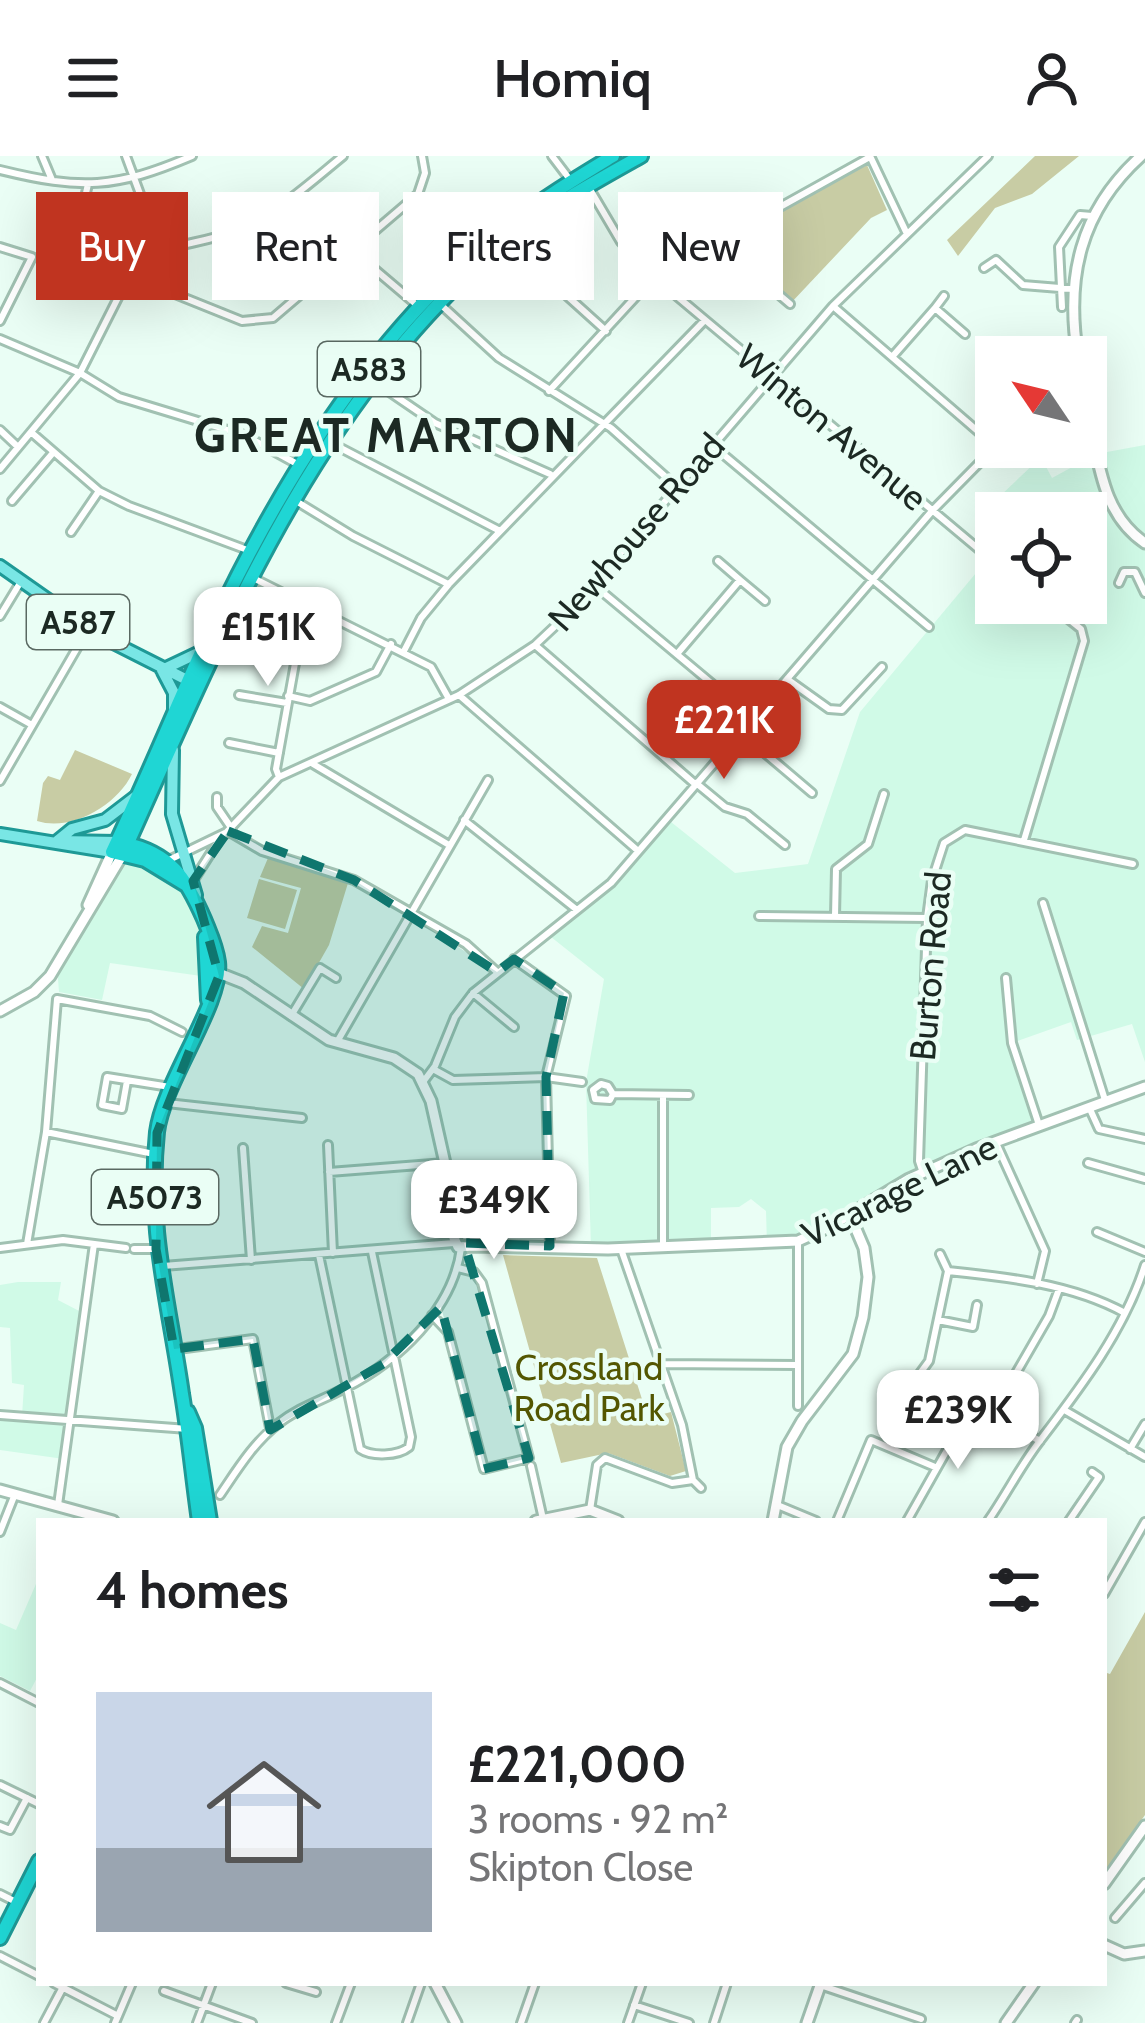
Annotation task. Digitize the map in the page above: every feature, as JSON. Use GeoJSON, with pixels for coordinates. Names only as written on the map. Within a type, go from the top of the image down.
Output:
{"type":"FeatureCollection","features":[{"type":"Feature","properties":{"kind":"highway","name":"A583"},"geometry":{"type":"LineString","coordinates":[[120,848],[174,717],[195,684],[245,574],[250,551],[369,377],[419,308],[505,227],[613,156]]}},
{"type":"Feature","properties":{"kind":"highway","name":"A583"},"geometry":{"type":"LineString","coordinates":[[120,848],[173,747],[204,650],[306,469],[329,442],[369,377],[498,247],[641,156]]}},
{"type":"Feature","properties":{"kind":"highway"},"geometry":{"type":"LineString","coordinates":[[120,848],[164,864],[189,883],[216,948],[213,975]]}},
{"type":"Feature","properties":{"kind":"highway","name":"A5073"},"geometry":{"type":"LineString","coordinates":[[190,1429],[156,1249],[155,1154],[164,1103],[208,1001],[213,975]]}},
{"type":"Feature","properties":{"kind":"highway"},"geometry":{"type":"LineString","coordinates":[[190,1429],[213,1497],[210,1518]]}},
{"type":"Feature","properties":{"kind":"highway"},"geometry":{"type":"LineString","coordinates":[[190,1429],[199,1518]]}},
{"type":"Feature","properties":{"kind":"highway"},"geometry":{"type":"LineString","coordinates":[[0,1938],[36,1868]]}},
{"type":"Feature","properties":{"kind":"main road","name":"A587"},"geometry":{"type":"LineString","coordinates":[[0,566],[88,629],[195,684]]}},
{"type":"Feature","properties":{"kind":"main road"},"geometry":{"type":"LineString","coordinates":[[174,717],[174,693],[162,670],[204,650]]}},
{"type":"Feature","properties":{"kind":"main road"},"geometry":{"type":"LineString","coordinates":[[173,747],[170,806],[189,883]]}},
{"type":"Feature","properties":{"kind":"main road"},"geometry":{"type":"LineString","coordinates":[[56,842],[72,830],[105,820],[140,794]]}},
{"type":"Feature","properties":{"kind":"main road"},"geometry":{"type":"LineString","coordinates":[[0,834],[120,848]]}},
{"type":"Feature","properties":{"kind":"street"},"geometry":{"type":"LineString","coordinates":[[42,156],[53,183]]}},
{"type":"Feature","properties":{"kind":"street"},"geometry":{"type":"LineString","coordinates":[[126,156],[140,192]]}},
{"type":"Feature","properties":{"kind":"street"},"geometry":{"type":"LineString","coordinates":[[0,170],[53,183],[88,184],[137,179],[192,156]]}},
{"type":"Feature","properties":{"kind":"street"},"geometry":{"type":"LineString","coordinates":[[188,245],[252,223],[343,156]]}},
{"type":"Feature","properties":{"kind":"street"},"geometry":{"type":"LineString","coordinates":[[379,227],[418,194],[425,173],[422,156]]}},
{"type":"Feature","properties":{"kind":"street"},"geometry":{"type":"LineString","coordinates":[[552,156],[571,182]]}},
{"type":"Feature","properties":{"kind":"street"},"geometry":{"type":"LineString","coordinates":[[783,203],[870,156],[907,234]]}},
{"type":"Feature","properties":{"kind":"street","name":"Newhouse Road"},"geometry":{"type":"LineString","coordinates":[[189,883],[278,778],[459,695],[535,645],[832,306],[988,156]]}},
{"type":"Feature","properties":{"kind":"street"},"geometry":{"type":"LineString","coordinates":[[1062,307],[1092,216],[1141,156]]}},
{"type":"Feature","properties":{"kind":"street"},"geometry":{"type":"LineString","coordinates":[[86,192],[88,184]]}},
{"type":"Feature","properties":{"kind":"street","name":"Winton Avenue"},"geometry":{"type":"LineString","coordinates":[[588,186],[618,237]]}},
{"type":"Feature","properties":{"kind":"street"},"geometry":{"type":"LineString","coordinates":[[1074,336],[1061,241],[1080,214],[1092,216]]}},
{"type":"Feature","properties":{"kind":"street"},"geometry":{"type":"LineString","coordinates":[[0,247],[32,257],[0,321]]}},
{"type":"Feature","properties":{"kind":"street"},"geometry":{"type":"LineString","coordinates":[[984,268],[997,256],[1023,286],[1066,287]]}},
{"type":"Feature","properties":{"kind":"street"},"geometry":{"type":"LineString","coordinates":[[379,273],[419,308]]}},
{"type":"Feature","properties":{"kind":"street"},"geometry":{"type":"LineString","coordinates":[[892,357],[944,296]]}},
{"type":"Feature","properties":{"kind":"street"},"geometry":{"type":"LineString","coordinates":[[783,298],[790,304]]}},
{"type":"Feature","properties":{"kind":"street"},"geometry":{"type":"LineString","coordinates":[[0,469],[80,373],[116,300]]}},
{"type":"Feature","properties":{"kind":"street"},"geometry":{"type":"LineString","coordinates":[[188,300],[242,321],[273,318],[294,300]]}},
{"type":"Feature","properties":{"kind":"street"},"geometry":{"type":"LineString","coordinates":[[572,300],[606,331]]}},
{"type":"Feature","properties":{"kind":"street"},"geometry":{"type":"LineString","coordinates":[[549,391],[634,300]]}},
{"type":"Feature","properties":{"kind":"street","name":"Winton Avenue"},"geometry":{"type":"LineString","coordinates":[[681,300],[975,546]]}},
{"type":"Feature","properties":{"kind":"street"},"geometry":{"type":"LineString","coordinates":[[439,303],[499,358],[603,424],[677,487]]}},
{"type":"Feature","properties":{"kind":"street"},"geometry":{"type":"LineString","coordinates":[[832,306],[975,429]]}},
{"type":"Feature","properties":{"kind":"street"},"geometry":{"type":"LineString","coordinates":[[934,308],[965,334]]}},
{"type":"Feature","properties":{"kind":"street"},"geometry":{"type":"LineString","coordinates":[[404,651],[421,618],[449,584],[705,320]]}},
{"type":"Feature","properties":{"kind":"street"},"geometry":{"type":"LineString","coordinates":[[0,339],[80,373],[119,397],[244,435],[306,469]]}},
{"type":"Feature","properties":{"kind":"street"},"geometry":{"type":"LineString","coordinates":[[369,377],[435,423],[551,475]]}},
{"type":"Feature","properties":{"kind":"street"},"geometry":{"type":"LineString","coordinates":[[0,430],[18,447]]}},
{"type":"Feature","properties":{"kind":"street"},"geometry":{"type":"LineString","coordinates":[[32,433],[99,491],[250,551]]}},
{"type":"Feature","properties":{"kind":"street"},"geometry":{"type":"LineString","coordinates":[[329,442],[500,532]]}},
{"type":"Feature","properties":{"kind":"street"},"geometry":{"type":"LineString","coordinates":[[712,446],[929,627]]}},
{"type":"Feature","properties":{"kind":"street"},"geometry":{"type":"LineString","coordinates":[[12,501],[53,453]]}},
{"type":"Feature","properties":{"kind":"street"},"geometry":{"type":"LineString","coordinates":[[213,975],[248,988],[338,1042],[403,1062],[423,1082],[434,1069],[447,1031],[473,993],[611,883],[932,511],[975,468]]}},
{"type":"Feature","properties":{"kind":"street"},"geometry":{"type":"LineString","coordinates":[[1099,468],[1110,500],[1129,531],[1145,543]]}},
{"type":"Feature","properties":{"kind":"street"},"geometry":{"type":"LineString","coordinates":[[71,532],[99,491]]}},
{"type":"Feature","properties":{"kind":"street"},"geometry":{"type":"LineString","coordinates":[[293,499],[352,536],[449,584]]}},
{"type":"Feature","properties":{"kind":"street"},"geometry":{"type":"LineString","coordinates":[[718,561],[765,601]]}},
{"type":"Feature","properties":{"kind":"street"},"geometry":{"type":"LineString","coordinates":[[1119,583],[1124,572],[1135,572],[1145,593]]}},
{"type":"Feature","properties":{"kind":"street"},"geometry":{"type":"LineString","coordinates":[[245,574],[431,667],[449,699]]}},
{"type":"Feature","properties":{"kind":"street"},"geometry":{"type":"LineString","coordinates":[[677,654],[740,580]]}},
{"type":"Feature","properties":{"kind":"street"},"geometry":{"type":"LineString","coordinates":[[0,616],[21,582]]}},
{"type":"Feature","properties":{"kind":"street"},"geometry":{"type":"LineString","coordinates":[[593,584],[753,718]]}},
{"type":"Feature","properties":{"kind":"street"},"geometry":{"type":"LineString","coordinates":[[278,778],[299,640],[315,607]]}},
{"type":"Feature","properties":{"kind":"street"},"geometry":{"type":"LineString","coordinates":[[1024,840],[1084,641],[1075,624]]}},
{"type":"Feature","properties":{"kind":"street"},"geometry":{"type":"LineString","coordinates":[[0,781],[88,629]]}},
{"type":"Feature","properties":{"kind":"street"},"geometry":{"type":"LineString","coordinates":[[239,695],[310,700],[376,672],[391,644]]}},
{"type":"Feature","properties":{"kind":"street"},"geometry":{"type":"LineString","coordinates":[[535,645],[725,807],[747,814],[785,845]]}},
{"type":"Feature","properties":{"kind":"street"},"geometry":{"type":"LineString","coordinates":[[787,679],[835,711],[846,708],[881,673]]}},
{"type":"Feature","properties":{"kind":"street"},"geometry":{"type":"LineString","coordinates":[[459,695],[638,851]]}},
{"type":"Feature","properties":{"kind":"street"},"geometry":{"type":"LineString","coordinates":[[0,706],[32,725]]}},
{"type":"Feature","properties":{"kind":"street"},"geometry":{"type":"LineString","coordinates":[[740,732],[812,793]]}},
{"type":"Feature","properties":{"kind":"street"},"geometry":{"type":"LineString","coordinates":[[229,743],[279,753]]}},
{"type":"Feature","properties":{"kind":"street"},"geometry":{"type":"LineString","coordinates":[[314,764],[449,845]]}},
{"type":"Feature","properties":{"kind":"street"},"geometry":{"type":"LineString","coordinates":[[338,1042],[488,780]]}},
{"type":"Feature","properties":{"kind":"street"},"geometry":{"type":"LineString","coordinates":[[835,917],[836,868],[868,844],[884,794]]}},
{"type":"Feature","properties":{"kind":"street"},"geometry":{"type":"LineString","coordinates":[[218,797],[230,830],[262,851],[354,880],[466,944],[497,972]]}},
{"type":"Feature","properties":{"kind":"street"},"geometry":{"type":"LineString","coordinates":[[464,820],[577,910]]}},
{"type":"Feature","properties":{"kind":"street","name":"Newhouse Road"},"geometry":{"type":"LineString","coordinates":[[164,864],[230,830]]}},
{"type":"Feature","properties":{"kind":"street","name":"Burton Road"},"geometry":{"type":"LineString","coordinates":[[922,1173],[927,918],[944,843],[965,830],[1133,864]]}},
{"type":"Feature","properties":{"kind":"street"},"geometry":{"type":"LineString","coordinates":[[0,1011],[43,985],[120,848]]}},
{"type":"Feature","properties":{"kind":"street"},"geometry":{"type":"LineString","coordinates":[[1042,903],[1105,1101]]}},
{"type":"Feature","properties":{"kind":"street"},"geometry":{"type":"LineString","coordinates":[[759,916],[927,918]]}},
{"type":"Feature","properties":{"kind":"street"},"geometry":{"type":"LineString","coordinates":[[514,958],[566,996],[546,1077],[550,1246]]}},
{"type":"Feature","properties":{"kind":"street"},"geometry":{"type":"LineString","coordinates":[[291,1016],[320,968],[336,978]]}},
{"type":"Feature","properties":{"kind":"street"},"geometry":{"type":"LineString","coordinates":[[1006,978],[1012,1043],[1039,1125]]}},
{"type":"Feature","properties":{"kind":"street"},"geometry":{"type":"LineString","coordinates":[[473,993],[514,1027]]}},
{"type":"Feature","properties":{"kind":"street"},"geometry":{"type":"LineString","coordinates":[[27,1244],[46,1132],[57,999],[150,1016],[182,1031]]}},
{"type":"Feature","properties":{"kind":"street"},"geometry":{"type":"LineString","coordinates":[[434,1069],[453,1080],[546,1077],[581,1082]]}},
{"type":"Feature","properties":{"kind":"street"},"geometry":{"type":"LineString","coordinates":[[128,1081],[122,1109],[101,1105],[107,1077],[170,1088]]}},
{"type":"Feature","properties":{"kind":"street","name":"Vicarage Lane"},"geometry":{"type":"LineString","coordinates":[[423,1082],[461,1243],[621,1248],[798,1241],[922,1173],[1145,1087]]}},
{"type":"Feature","properties":{"kind":"street"},"geometry":{"type":"LineString","coordinates":[[613,1094],[689,1095]]}},
{"type":"Feature","properties":{"kind":"street"},"geometry":{"type":"LineString","coordinates":[[663,1095],[663,1244]]}},
{"type":"Feature","properties":{"kind":"street"},"geometry":{"type":"LineString","coordinates":[[164,1103],[302,1118]]}},
{"type":"Feature","properties":{"kind":"street"},"geometry":{"type":"LineString","coordinates":[[1089,1107],[1099,1129],[1145,1139]]}},
{"type":"Feature","properties":{"kind":"street"},"geometry":{"type":"LineString","coordinates":[[46,1132],[155,1154]]}},
{"type":"Feature","properties":{"kind":"street"},"geometry":{"type":"LineString","coordinates":[[996,1142],[1045,1251],[1037,1284]]}},
{"type":"Feature","properties":{"kind":"street"},"geometry":{"type":"LineString","coordinates":[[328,1144],[333,1253]]}},
{"type":"Feature","properties":{"kind":"street"},"geometry":{"type":"LineString","coordinates":[[243,1148],[251,1260]]}},
{"type":"Feature","properties":{"kind":"street"},"geometry":{"type":"LineString","coordinates":[[329,1172],[445,1163]]}},
{"type":"Feature","properties":{"kind":"street"},"geometry":{"type":"LineString","coordinates":[[1088,1163],[1145,1179]]}},
{"type":"Feature","properties":{"kind":"street"},"geometry":{"type":"LineString","coordinates":[[1095,1178],[1099,1166]]}},
{"type":"Feature","properties":{"kind":"street","name":"Vicarage Lane"},"geometry":{"type":"LineString","coordinates":[[455,1208],[471,1230],[500,1245]]}},
{"type":"Feature","properties":{"kind":"street"},"geometry":{"type":"LineString","coordinates":[[773,1518],[787,1448],[853,1354],[863,1317],[868,1277],[865,1248],[850,1215]]}},
{"type":"Feature","properties":{"kind":"street"},"geometry":{"type":"LineString","coordinates":[[159,1267],[372,1252],[461,1243],[476,1240],[471,1230],[459,1230],[461,1243],[458,1268],[432,1315],[395,1355],[270,1430],[213,1497],[219,1518]]}},
{"type":"Feature","properties":{"kind":"street"},"geometry":{"type":"LineString","coordinates":[[1097,1232],[1145,1252]]}},
{"type":"Feature","properties":{"kind":"street"},"geometry":{"type":"LineString","coordinates":[[0,1249],[63,1240],[156,1249]]}},
{"type":"Feature","properties":{"kind":"street"},"geometry":{"type":"LineString","coordinates":[[798,1241],[798,1406]]}},
{"type":"Feature","properties":{"kind":"street"},"geometry":{"type":"LineString","coordinates":[[58,1505],[94,1244]]}},
{"type":"Feature","properties":{"kind":"street"},"geometry":{"type":"LineString","coordinates":[[621,1248],[682,1425],[693,1480],[701,1488]]}},
{"type":"Feature","properties":{"kind":"street"},"geometry":{"type":"LineString","coordinates":[[320,1255],[345,1388],[363,1452],[401,1452],[411,1441],[372,1252]]}},
{"type":"Feature","properties":{"kind":"street"},"geometry":{"type":"LineString","coordinates":[[918,1376],[929,1361],[948,1270],[940,1254]]}},
{"type":"Feature","properties":{"kind":"street"},"geometry":{"type":"LineString","coordinates":[[990,1518],[1040,1441],[1066,1411],[1125,1312],[1145,1265]]}},
{"type":"Feature","properties":{"kind":"street"},"geometry":{"type":"LineString","coordinates":[[458,1268],[478,1276],[488,1304],[530,1462],[540,1518]]}},
{"type":"Feature","properties":{"kind":"street"},"geometry":{"type":"LineString","coordinates":[[948,1270],[1037,1284],[1125,1312]]}},
{"type":"Feature","properties":{"kind":"street"},"geometry":{"type":"LineString","coordinates":[[993,1415],[1049,1316],[1058,1289]]}},
{"type":"Feature","properties":{"kind":"street"},"geometry":{"type":"LineString","coordinates":[[938,1320],[973,1327],[976,1305]]}},
{"type":"Feature","properties":{"kind":"street"},"geometry":{"type":"LineString","coordinates":[[432,1315],[448,1332],[484,1469],[530,1462]]}},
{"type":"Feature","properties":{"kind":"street"},"geometry":{"type":"LineString","coordinates":[[174,1349],[253,1339],[270,1430]]}},
{"type":"Feature","properties":{"kind":"street"},"geometry":{"type":"LineString","coordinates":[[659,1364],[797,1365]]}},
{"type":"Feature","properties":{"kind":"street"},"geometry":{"type":"LineString","coordinates":[[909,1518],[973,1404],[1040,1441]]}},
{"type":"Feature","properties":{"kind":"street"},"geometry":{"type":"LineString","coordinates":[[1066,1411],[1145,1457]]}},
{"type":"Feature","properties":{"kind":"street"},"geometry":{"type":"LineString","coordinates":[[0,1415],[190,1429]]}},
{"type":"Feature","properties":{"kind":"street"},"geometry":{"type":"LineString","coordinates":[[1130,1449],[1145,1424]]}},
{"type":"Feature","properties":{"kind":"street"},"geometry":{"type":"LineString","coordinates":[[838,1518],[871,1440],[936,1468]]}},
{"type":"Feature","properties":{"kind":"street"},"geometry":{"type":"LineString","coordinates":[[590,1510],[597,1465],[605,1458],[672,1483],[693,1480]]}},
{"type":"Feature","properties":{"kind":"street"},"geometry":{"type":"LineString","coordinates":[[1072,1518],[1099,1477],[1092,1472]]}},
{"type":"Feature","properties":{"kind":"street"},"geometry":{"type":"LineString","coordinates":[[0,1490],[103,1518]]}},
{"type":"Feature","properties":{"kind":"street"},"geometry":{"type":"LineString","coordinates":[[0,1532],[15,1494]]}},
{"type":"Feature","properties":{"kind":"street"},"geometry":{"type":"LineString","coordinates":[[775,1504],[809,1518]]}},
{"type":"Feature","properties":{"kind":"street"},"geometry":{"type":"LineString","coordinates":[[550,1518],[590,1510],[610,1518]]}},
{"type":"Feature","properties":{"kind":"street"},"geometry":{"type":"LineString","coordinates":[[1107,1589],[1145,1522]]}},
{"type":"Feature","properties":{"kind":"street"},"geometry":{"type":"LineString","coordinates":[[0,1683],[36,1701]]}},
{"type":"Feature","properties":{"kind":"street"},"geometry":{"type":"LineString","coordinates":[[0,1785],[36,1802]]}},
{"type":"Feature","properties":{"kind":"street"},"geometry":{"type":"LineString","coordinates":[[0,1826],[10,1830],[27,1798]]}},
{"type":"Feature","properties":{"kind":"street"},"geometry":{"type":"LineString","coordinates":[[1107,1880],[1145,1826]]}},
{"type":"Feature","properties":{"kind":"street"},"geometry":{"type":"LineString","coordinates":[[1115,1918],[1145,1883]]}},
{"type":"Feature","properties":{"kind":"street"},"geometry":{"type":"LineString","coordinates":[[0,1894],[18,1903]]}},
{"type":"Feature","properties":{"kind":"street"},"geometry":{"type":"LineString","coordinates":[[1107,1946],[1124,1954],[1145,1951]]}},
{"type":"Feature","properties":{"kind":"street"},"geometry":{"type":"LineString","coordinates":[[0,1956],[36,1974]]}},
{"type":"Feature","properties":{"kind":"street"},"geometry":{"type":"LineString","coordinates":[[44,2023],[58,1986]]}},
{"type":"Feature","properties":{"kind":"street"},"geometry":{"type":"LineString","coordinates":[[60,1986],[116,2019],[131,1986]]}},
{"type":"Feature","properties":{"kind":"street"},"geometry":{"type":"LineString","coordinates":[[197,2023],[211,1986]]}},
{"type":"Feature","properties":{"kind":"street"},"geometry":{"type":"LineString","coordinates":[[296,1986],[316,1992]]}},
{"type":"Feature","properties":{"kind":"street"},"geometry":{"type":"LineString","coordinates":[[336,2023],[350,1986]]}},
{"type":"Feature","properties":{"kind":"street"},"geometry":{"type":"LineString","coordinates":[[407,2023],[420,1986]]}},
{"type":"Feature","properties":{"kind":"street"},"geometry":{"type":"LineString","coordinates":[[437,1986],[456,2023]]}},
{"type":"Feature","properties":{"kind":"street"},"geometry":{"type":"LineString","coordinates":[[521,2023],[534,1986]]}},
{"type":"Feature","properties":{"kind":"street"},"geometry":{"type":"LineString","coordinates":[[628,2023],[641,1986]]}},
{"type":"Feature","properties":{"kind":"street"},"geometry":{"type":"LineString","coordinates":[[714,2023],[726,1986]]}},
{"type":"Feature","properties":{"kind":"street"},"geometry":{"type":"LineString","coordinates":[[808,2023],[819,1986]]}},
{"type":"Feature","properties":{"kind":"street"},"geometry":{"type":"LineString","coordinates":[[826,1986],[921,2019]]}},
{"type":"Feature","properties":{"kind":"street"},"geometry":{"type":"LineString","coordinates":[[1006,2023],[1032,1986]]}},
{"type":"Feature","properties":{"kind":"street"},"geometry":{"type":"LineString","coordinates":[[164,1991],[252,2023]]}},
{"type":"Feature","properties":{"kind":"street"},"geometry":{"type":"LineString","coordinates":[[634,2005],[689,2023]]}},
{"type":"Feature","properties":{"kind":"highlighted area"},"geometry":{"type":"Polygon","coordinates":[[[228,831],[354,880],[497,972],[514,959],[564,993],[546,1077],[550,1246],[464,1243],[529,1458],[484,1469],[441,1307],[383,1364],[270,1430],[253,1339],[174,1349],[156,1249],[157,1133],[219,976],[193,881],[228,831]]]}},
{"type":"Feature","properties":{"kind":"shaded area"},"geometry":{"type":"Polygon","coordinates":[[[1145,445],[1145,1062],[1132,1024],[1077,1040],[1071,1022],[1012,1043],[1039,1125],[923,1173],[812,1236],[767,1245],[766,1211],[751,1199],[739,1207],[711,1208],[711,1245],[591,1248],[586,1082],[604,979],[546,933],[611,883],[666,818],[735,873],[808,864],[860,712],[975,574],[975,624],[1107,624],[1107,492],[1004,492],[1029,468],[1047,468],[1052,478],[1070,468],[1107,468],[1107,452],[1145,445]]]}},
{"type":"Feature","properties":{"kind":"shaded area"},"geometry":{"type":"Polygon","coordinates":[[[123,854],[149,862],[195,901],[205,925],[208,977],[110,963],[102,1000],[59,992],[57,966],[123,854]]]}},
{"type":"Feature","properties":{"kind":"shaded area"},"geometry":{"type":"Polygon","coordinates":[[[61,1282],[58,1300],[83,1313],[64,1459],[0,1450],[0,1415],[22,1416],[24,1385],[12,1383],[10,1328],[0,1327],[0,1285],[61,1282]]]}},
{"type":"Feature","properties":{"kind":"shaded area"},"geometry":{"type":"Polygon","coordinates":[[[36,1584],[36,1680],[30,1691],[0,1676],[0,1623],[16,1630],[36,1584]]]}},
{"type":"Feature","properties":{"kind":"green space"},"geometry":{"type":"Polygon","coordinates":[[[1035,156],[1079,156],[1032,194],[995,208],[958,256],[947,240],[1035,156]]]}},
{"type":"Feature","properties":{"kind":"green space"},"geometry":{"type":"Polygon","coordinates":[[[867,165],[887,210],[871,218],[790,304],[783,298],[783,210],[867,165]]]}},
{"type":"Feature","properties":{"kind":"green space"},"geometry":{"type":"Polygon","coordinates":[[[75,750],[132,774],[116,796],[92,813],[64,823],[37,821],[43,783],[48,776],[60,780],[75,750]]]}},
{"type":"Feature","properties":{"kind":"green space"},"geometry":{"type":"Polygon","coordinates":[[[268,858],[348,883],[329,945],[304,989],[252,947],[262,926],[288,933],[301,888],[260,877],[268,858]]]}},
{"type":"Feature","properties":{"kind":"green space"},"geometry":{"type":"Polygon","coordinates":[[[259,879],[297,890],[285,929],[247,918],[259,879]]]}},
{"type":"Feature","properties":{"kind":"green space","name":"Crossland Road Park"},"geometry":{"type":"Polygon","coordinates":[[[503,1255],[597,1258],[648,1418],[671,1412],[686,1471],[670,1476],[608,1453],[561,1463],[503,1255]]]}},
{"type":"Feature","properties":{"kind":"green space"},"geometry":{"type":"Polygon","coordinates":[[[1145,1612],[1145,1815],[1107,1869],[1107,1673],[1145,1612]]]}},
{"type":"Feature","properties":{"kind":"district","name":"GREAT MARTON"},"geometry":{"type":"Point","coordinates":[387,435]}}]}
